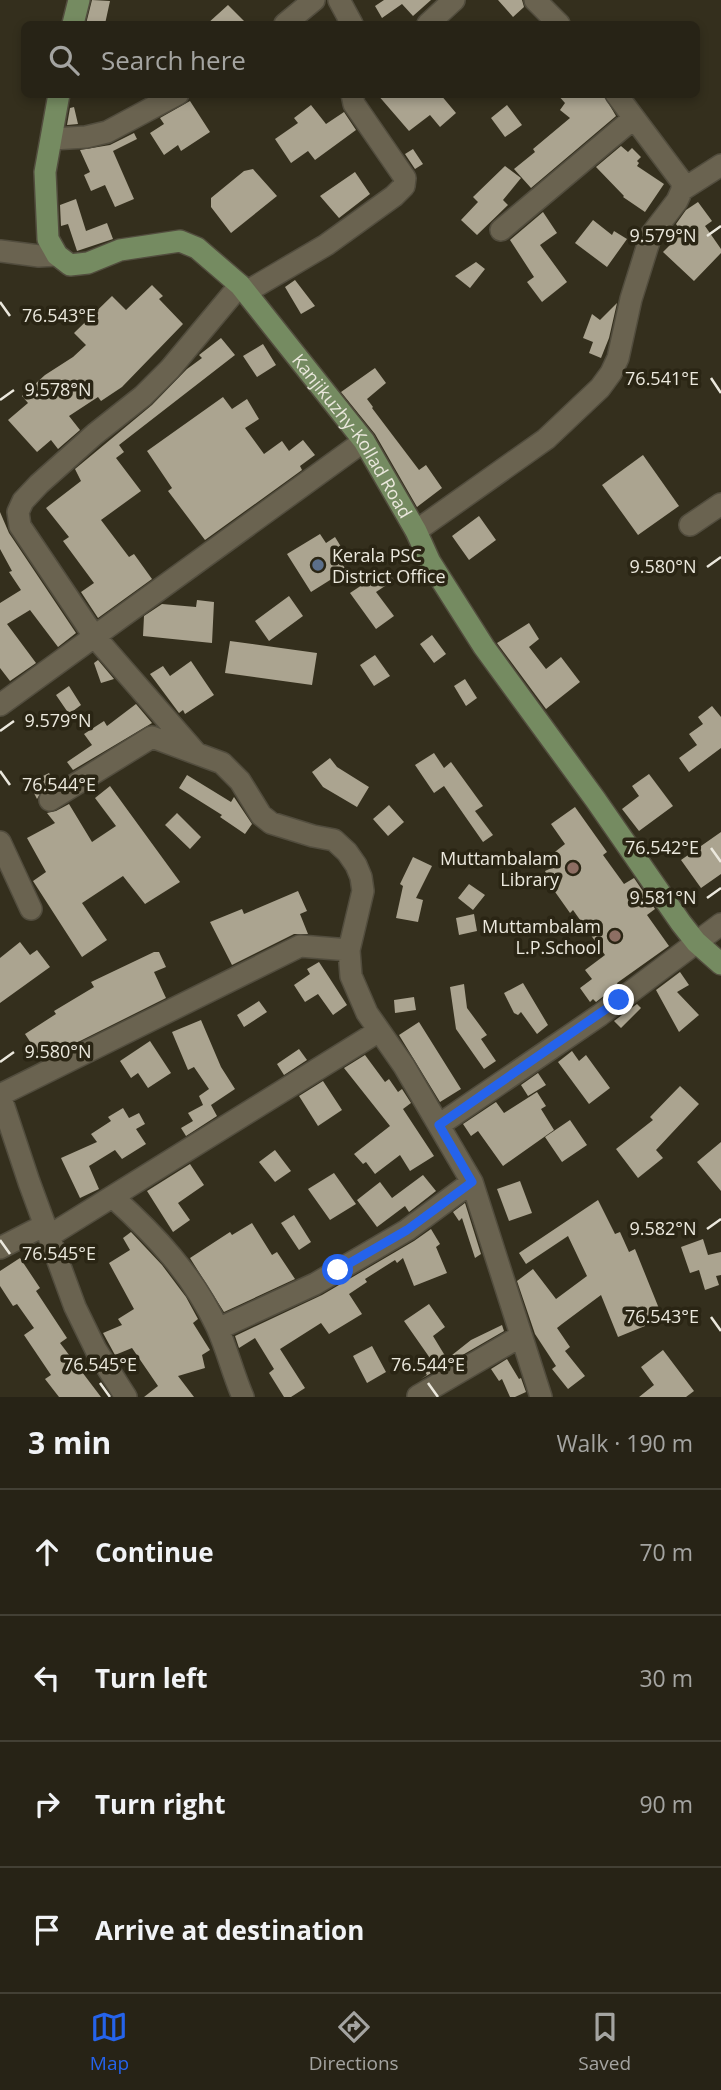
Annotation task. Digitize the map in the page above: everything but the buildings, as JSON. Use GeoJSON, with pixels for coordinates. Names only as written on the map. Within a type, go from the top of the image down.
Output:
{"type":"FeatureCollection","features":[{"type":"Feature","properties":{"kind":"main road"},"geometry":{"type":"LineString","coordinates":[[75,21],[79,0]]}},
{"type":"Feature","properties":{"kind":"main road"},"geometry":{"type":"LineString","coordinates":[[57,255],[48,239],[45,172],[58,98]]}},
{"type":"Feature","properties":{"kind":"main road","name":"Kanjikuzhy-Kollad Road"},"geometry":{"type":"LineString","coordinates":[[57,255],[70,265],[79,264],[120,250],[180,241],[197,248],[243,289],[364,441],[416,531],[430,562],[484,647],[696,942],[721,964]]}},
{"type":"Feature","properties":{"kind":"street"},"geometry":{"type":"LineString","coordinates":[[289,21],[314,0]]}},
{"type":"Feature","properties":{"kind":"street"},"geometry":{"type":"LineString","coordinates":[[339,0],[350,21]]}},
{"type":"Feature","properties":{"kind":"street"},"geometry":{"type":"LineString","coordinates":[[431,21],[454,0]]}},
{"type":"Feature","properties":{"kind":"street"},"geometry":{"type":"LineString","coordinates":[[535,0],[556,21]]}},
{"type":"Feature","properties":{"kind":"street"},"geometry":{"type":"LineString","coordinates":[[52,139],[86,137],[107,132],[171,98]]}},
{"type":"Feature","properties":{"kind":"street"},"geometry":{"type":"LineString","coordinates":[[198,755],[94,636],[20,526],[18,512],[23,501],[48,475],[143,396],[243,289],[326,245],[404,186],[405,178],[354,104],[353,98]]}},
{"type":"Feature","properties":{"kind":"street"},"geometry":{"type":"LineString","coordinates":[[618,98],[677,172],[682,182],[682,190]]}},
{"type":"Feature","properties":{"kind":"street"},"geometry":{"type":"LineString","coordinates":[[501,230],[634,118]]}},
{"type":"Feature","properties":{"kind":"street"},"geometry":{"type":"LineString","coordinates":[[416,531],[546,439],[600,388],[618,358],[631,299],[651,235],[682,190],[721,165]]}},
{"type":"Feature","properties":{"kind":"street"},"geometry":{"type":"LineString","coordinates":[[0,251],[39,256],[57,255]]}},
{"type":"Feature","properties":{"kind":"street"},"geometry":{"type":"LineString","coordinates":[[4,695],[94,636],[364,441]]}},
{"type":"Feature","properties":{"kind":"street"},"geometry":{"type":"LineString","coordinates":[[690,525],[721,504]]}},
{"type":"Feature","properties":{"kind":"street"},"geometry":{"type":"LineString","coordinates":[[50,800],[152,737],[222,763],[240,781],[261,815],[271,823],[334,840],[347,852],[361,877],[363,891],[349,950],[351,976],[367,1013],[404,1066],[472,1182],[541,1397]]}},
{"type":"Feature","properties":{"kind":"street"},"geometry":{"type":"LineString","coordinates":[[0,842],[31,909]]}},
{"type":"Feature","properties":{"kind":"street"},"geometry":{"type":"LineString","coordinates":[[439,1125],[600,1015],[721,924]]}},
{"type":"Feature","properties":{"kind":"street"},"geometry":{"type":"LineString","coordinates":[[126,1397],[96,1350],[75,1307],[0,1095],[300,946],[349,950]]}},
{"type":"Feature","properties":{"kind":"street"},"geometry":{"type":"LineString","coordinates":[[0,1248],[47,1231],[114,1198],[379,1031]]}},
{"type":"Feature","properties":{"kind":"street"},"geometry":{"type":"LineString","coordinates":[[218,1329],[315,1284],[407,1230],[472,1182]]}},
{"type":"Feature","properties":{"kind":"street"},"geometry":{"type":"LineString","coordinates":[[114,1198],[146,1227],[180,1265],[218,1329],[243,1397]]}},
{"type":"Feature","properties":{"kind":"street"},"geometry":{"type":"LineString","coordinates":[[418,1396],[521,1336]]}},
{"type":"Feature","properties":{"kind":"place","name":"Kerala PSC District Office"},"geometry":{"type":"Point","coordinates":[318,565]}},
{"type":"Feature","properties":{"kind":"place","name":"Muttambalam Library"},"geometry":{"type":"Point","coordinates":[573,868]}},
{"type":"Feature","properties":{"kind":"place","name":"Muttambalam L.P.School"},"geometry":{"type":"Point","coordinates":[615,936]}},
{"type":"Feature","properties":{"kind":"route"},"geometry":{"type":"LineString","coordinates":[[338,1270],[407,1230],[472,1182],[439,1125],[619,1000]]}}]}
